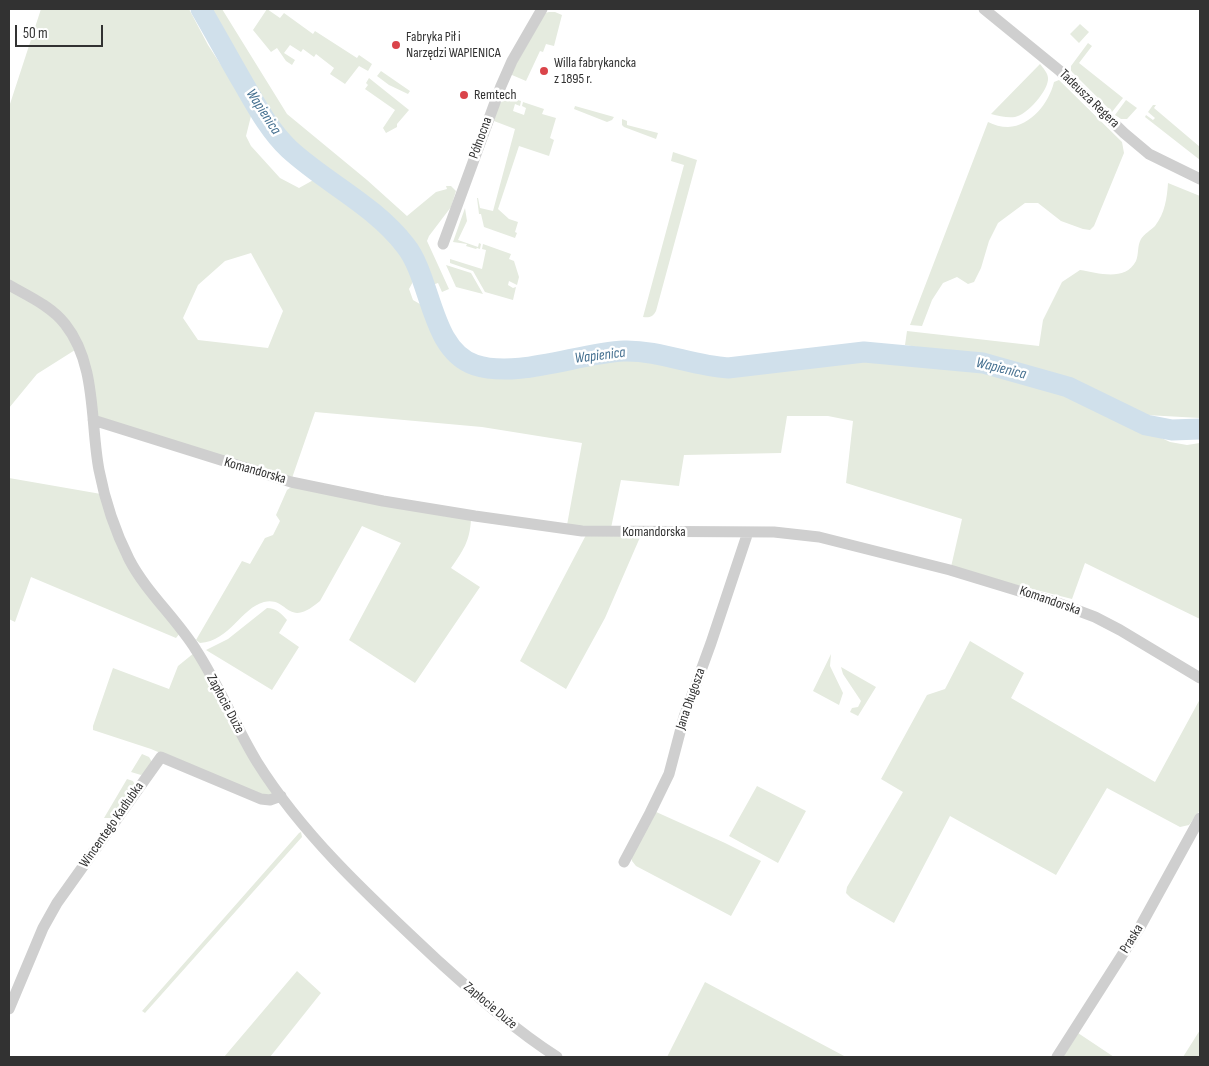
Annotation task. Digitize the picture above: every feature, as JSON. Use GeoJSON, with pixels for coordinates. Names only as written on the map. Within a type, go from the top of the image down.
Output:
{"type":"FeatureCollection","features":[{"type":"Feature","properties":{"kind":"street","name":"Północna"},"geometry":{"type":"LineString","coordinates":[[442,244],[503,80],[542,9]]}},
{"type":"Feature","properties":{"kind":"street","name":"Tadeusza Regera"},"geometry":{"type":"LineString","coordinates":[[984,9],[1060,70],[1124,133],[1149,154],[1200,179]]}},
{"type":"Feature","properties":{"kind":"street","name":"Zapłocie Duże"},"geometry":{"type":"LineString","coordinates":[[9,285],[45,306],[58,316],[75,339],[86,369],[99,471],[113,522],[128,556],[154,596],[197,650],[257,762],[281,796],[311,833],[392,919],[483,1000],[538,1045],[557,1057]]}},
{"type":"Feature","properties":{"kind":"street","name":"Komandorska"},"geometry":{"type":"LineString","coordinates":[[93,420],[291,482],[383,501],[582,531],[774,532],[819,537],[950,570],[1055,602],[1095,617],[1200,678]]}},
{"type":"Feature","properties":{"kind":"street","name":"Jana Długosza"},"geometry":{"type":"LineString","coordinates":[[624,862],[669,774],[684,717],[748,532]]}},
{"type":"Feature","properties":{"kind":"street","name":"Wincentego Kadłubka"},"geometry":{"type":"LineString","coordinates":[[9,1010],[43,928],[57,903],[161,758],[260,798],[270,800],[281,796]]}},
{"type":"Feature","properties":{"kind":"street","name":"Praska"},"geometry":{"type":"LineString","coordinates":[[1057,1057],[1140,927],[1200,818]]}},
{"type":"Feature","properties":{"kind":"street"},"geometry":{"type":"LineString","coordinates":[[534,1057],[538,1045]]}},
{"type":"Feature","properties":{"kind":"shaded area"},"geometry":{"type":"Polygon","coordinates":[[[41,9],[189,9],[208,45],[221,65],[237,83],[252,112],[246,136],[251,146],[280,178],[299,188],[317,178],[341,199],[375,222],[389,235],[401,251],[412,272],[413,281],[409,289],[413,300],[425,307],[445,347],[456,360],[470,368],[484,373],[506,374],[595,357],[625,354],[661,358],[713,371],[728,371],[812,360],[865,357],[982,372],[1066,393],[1170,442],[1187,445],[1200,443],[1200,619],[1085,563],[1072,599],[951,567],[962,519],[846,483],[853,421],[828,416],[787,416],[781,453],[684,455],[679,486],[621,480],[611,528],[567,525],[582,443],[482,427],[315,412],[292,478],[97,417],[83,345],[9,280],[9,107],[41,9]],[[251,253],[225,261],[198,285],[183,318],[198,340],[268,348],[283,311],[251,253]]]}},
{"type":"Feature","properties":{"kind":"shaded area"},"geometry":{"type":"Polygon","coordinates":[[[210,9],[222,9],[287,114],[367,180],[407,216],[436,192],[447,189],[446,186],[451,186],[456,191],[451,207],[427,241],[449,289],[442,292],[438,283],[432,285],[413,241],[404,231],[296,149],[274,124],[210,9]]]}},
{"type":"Feature","properties":{"kind":"shaded area"},"geometry":{"type":"Polygon","coordinates":[[[267,9],[280,18],[284,13],[313,34],[315,31],[357,58],[359,55],[372,64],[368,71],[359,66],[345,84],[330,74],[334,68],[316,54],[314,57],[303,49],[301,52],[290,45],[284,53],[295,60],[292,65],[286,61],[277,48],[271,52],[253,30],[267,9]]]}},
{"type":"Feature","properties":{"kind":"shaded area"},"geometry":{"type":"Polygon","coordinates":[[[545,13],[562,15],[554,46],[546,44],[543,52],[540,51],[526,81],[512,75],[511,73],[545,13]]]}},
{"type":"Feature","properties":{"kind":"shaded area"},"geometry":{"type":"Polygon","coordinates":[[[1080,24],[1089,32],[1079,43],[1070,34],[1080,24]]]}},
{"type":"Feature","properties":{"kind":"shaded area"},"geometry":{"type":"Polygon","coordinates":[[[1088,43],[1092,46],[1079,63],[1123,98],[1112,112],[1071,71],[1071,66],[1088,43]]]}},
{"type":"Feature","properties":{"kind":"shaded area"},"geometry":{"type":"Polygon","coordinates":[[[1040,64],[1047,74],[1047,83],[1041,95],[1031,107],[1015,117],[991,114],[1040,64]]]}},
{"type":"Feature","properties":{"kind":"shaded area"},"geometry":{"type":"Polygon","coordinates":[[[381,71],[410,91],[408,94],[389,85],[377,76],[381,71]]]}},
{"type":"Feature","properties":{"kind":"shaded area"},"geometry":{"type":"Polygon","coordinates":[[[369,78],[409,110],[397,124],[397,127],[386,133],[383,128],[395,110],[365,89],[369,78]]]}},
{"type":"Feature","properties":{"kind":"shaded area"},"geometry":{"type":"Polygon","coordinates":[[[1059,80],[1122,142],[1124,153],[1094,226],[1090,230],[1083,229],[1061,221],[1038,203],[1025,203],[998,223],[989,241],[981,268],[974,282],[968,284],[957,277],[943,283],[932,300],[922,326],[910,325],[988,122],[1008,127],[1016,126],[1031,118],[1048,98],[1054,82],[1059,80]]]}},
{"type":"Feature","properties":{"kind":"shaded area"},"geometry":{"type":"Polygon","coordinates":[[[511,98],[521,101],[520,106],[515,104],[513,111],[524,115],[526,108],[522,106],[523,102],[544,109],[542,114],[556,118],[550,138],[554,140],[549,156],[519,146],[498,209],[509,219],[518,222],[515,238],[484,227],[481,214],[479,214],[477,198],[480,208],[493,211],[515,129],[494,121],[497,109],[501,103],[511,98]]]}},
{"type":"Feature","properties":{"kind":"shaded area"},"geometry":{"type":"Polygon","coordinates":[[[1126,100],[1137,108],[1127,119],[1121,119],[1115,115],[1126,100]]]}},
{"type":"Feature","properties":{"kind":"shaded area"},"geometry":{"type":"Polygon","coordinates":[[[1153,105],[1156,105],[1154,108],[1200,147],[1200,160],[1145,117],[1146,115],[1153,120],[1155,118],[1148,112],[1153,105]]]}},
{"type":"Feature","properties":{"kind":"shaded area"},"geometry":{"type":"Polygon","coordinates":[[[575,106],[614,117],[607,122],[574,109],[575,106]]]}},
{"type":"Feature","properties":{"kind":"shaded area"},"geometry":{"type":"Polygon","coordinates":[[[622,119],[627,121],[627,125],[658,133],[656,139],[624,127],[622,119]]]}},
{"type":"Feature","properties":{"kind":"shaded area"},"geometry":{"type":"Polygon","coordinates":[[[673,152],[697,160],[656,311],[651,317],[643,317],[684,165],[671,161],[673,152]]]}},
{"type":"Feature","properties":{"kind":"shaded area"},"geometry":{"type":"Polygon","coordinates":[[[1168,183],[1200,196],[1200,418],[1146,415],[1037,369],[985,358],[905,345],[907,331],[1039,346],[1043,320],[1062,282],[1080,270],[1103,274],[1118,274],[1131,268],[1136,261],[1141,239],[1155,226],[1161,216],[1166,200],[1168,183]]]}},
{"type":"Feature","properties":{"kind":"shaded area"},"geometry":{"type":"Polygon","coordinates":[[[465,208],[467,221],[458,240],[478,247],[479,243],[481,244],[480,249],[466,246],[467,244],[453,242],[465,208]]]}},
{"type":"Feature","properties":{"kind":"shaded area"},"geometry":{"type":"Polygon","coordinates":[[[483,244],[511,254],[509,259],[514,261],[519,277],[517,285],[509,281],[508,285],[513,288],[516,287],[513,300],[485,292],[473,271],[450,263],[450,259],[482,269],[486,250],[482,249],[483,244]]]}},
{"type":"Feature","properties":{"kind":"shaded area"},"geometry":{"type":"Polygon","coordinates":[[[446,265],[471,273],[483,294],[456,287],[446,265]]]}},
{"type":"Feature","properties":{"kind":"shaded area"},"geometry":{"type":"Polygon","coordinates":[[[9,289],[43,310],[63,327],[75,350],[37,374],[9,408],[9,289]]]}},
{"type":"Feature","properties":{"kind":"shaded area"},"geometry":{"type":"Polygon","coordinates":[[[9,478],[101,494],[109,523],[180,633],[176,638],[31,577],[15,622],[9,619],[9,478]]]}},
{"type":"Feature","properties":{"kind":"shaded area"},"geometry":{"type":"Polygon","coordinates":[[[293,486],[471,519],[465,545],[451,568],[480,587],[415,683],[349,640],[401,543],[362,526],[320,601],[309,609],[300,613],[289,610],[279,603],[272,601],[264,602],[256,605],[219,637],[200,643],[196,640],[242,561],[250,564],[265,538],[273,535],[280,521],[276,515],[287,490],[293,486]]]}},
{"type":"Feature","properties":{"kind":"shaded area"},"geometry":{"type":"Polygon","coordinates":[[[586,535],[641,535],[605,618],[566,689],[520,661],[586,535]]]}},
{"type":"Feature","properties":{"kind":"shaded area"},"geometry":{"type":"Polygon","coordinates":[[[267,608],[278,611],[283,615],[287,620],[279,633],[299,647],[272,690],[206,650],[228,639],[267,608]]]}},
{"type":"Feature","properties":{"kind":"shaded area"},"geometry":{"type":"Polygon","coordinates":[[[970,641],[1024,673],[1011,698],[1155,782],[1200,699],[1200,810],[1189,825],[1180,827],[1107,788],[1056,875],[950,816],[894,923],[851,898],[846,893],[847,887],[903,792],[881,779],[927,695],[945,689],[970,641]]]}},
{"type":"Feature","properties":{"kind":"shaded area"},"geometry":{"type":"Polygon","coordinates":[[[194,653],[274,793],[268,796],[261,796],[151,749],[93,730],[113,668],[169,689],[178,666],[194,653]]]}},
{"type":"Feature","properties":{"kind":"shaded area"},"geometry":{"type":"Polygon","coordinates":[[[831,654],[830,666],[843,693],[839,705],[813,691],[831,654]]]}},
{"type":"Feature","properties":{"kind":"shaded area"},"geometry":{"type":"Polygon","coordinates":[[[841,667],[876,687],[858,716],[850,712],[852,708],[858,707],[861,701],[843,674],[841,667]]]}},
{"type":"Feature","properties":{"kind":"shaded area"},"geometry":{"type":"Polygon","coordinates":[[[142,754],[149,757],[152,762],[146,773],[141,775],[131,772],[142,754]]]}},
{"type":"Feature","properties":{"kind":"shaded area"},"geometry":{"type":"Polygon","coordinates":[[[127,779],[133,781],[135,785],[112,818],[104,818],[127,779]]]}},
{"type":"Feature","properties":{"kind":"shaded area"},"geometry":{"type":"Polygon","coordinates":[[[757,786],[806,811],[778,863],[729,836],[757,786]]]}},
{"type":"Feature","properties":{"kind":"shaded area"},"geometry":{"type":"Polygon","coordinates":[[[654,811],[761,861],[731,916],[636,866],[632,861],[631,853],[654,811]]]}},
{"type":"Feature","properties":{"kind":"shaded area"},"geometry":{"type":"Polygon","coordinates":[[[301,832],[302,837],[145,1013],[142,1011],[299,833],[301,832]]]}},
{"type":"Feature","properties":{"kind":"shaded area"},"geometry":{"type":"Polygon","coordinates":[[[297,971],[321,993],[270,1057],[224,1057],[297,971]]]}},
{"type":"Feature","properties":{"kind":"shaded area"},"geometry":{"type":"Polygon","coordinates":[[[705,982],[846,1057],[667,1057],[705,982]]]}},
{"type":"Feature","properties":{"kind":"shaded area"},"geometry":{"type":"Polygon","coordinates":[[[1200,1030],[1200,1057],[1183,1057],[1200,1030]]]}},
{"type":"Feature","properties":{"kind":"shaded area"},"geometry":{"type":"Polygon","coordinates":[[[1078,1033],[1114,1057],[1063,1057],[1078,1033]]]}},
{"type":"Feature","properties":{"kind":"waterway","name":"Wapienica"},"geometry":{"type":"LineString","coordinates":[[201,9],[258,108],[282,142],[303,161],[379,218],[405,245],[414,259],[433,312],[449,345],[460,357],[475,365],[510,369],[606,353],[637,351],[728,368],[864,352],[983,363],[1068,387],[1146,425],[1172,430],[1200,429]]}},
{"type":"Feature","properties":{"kind":"place","name":"Fabryka Pił i Narzędzi WAPIENICA"},"geometry":{"type":"Point","coordinates":[396,45]}},
{"type":"Feature","properties":{"kind":"place","name":"Willa fabrykancka z 1895 r."},"geometry":{"type":"Point","coordinates":[544,71]}},
{"type":"Feature","properties":{"kind":"place","name":"Remtech"},"geometry":{"type":"Point","coordinates":[464,95]}}]}
